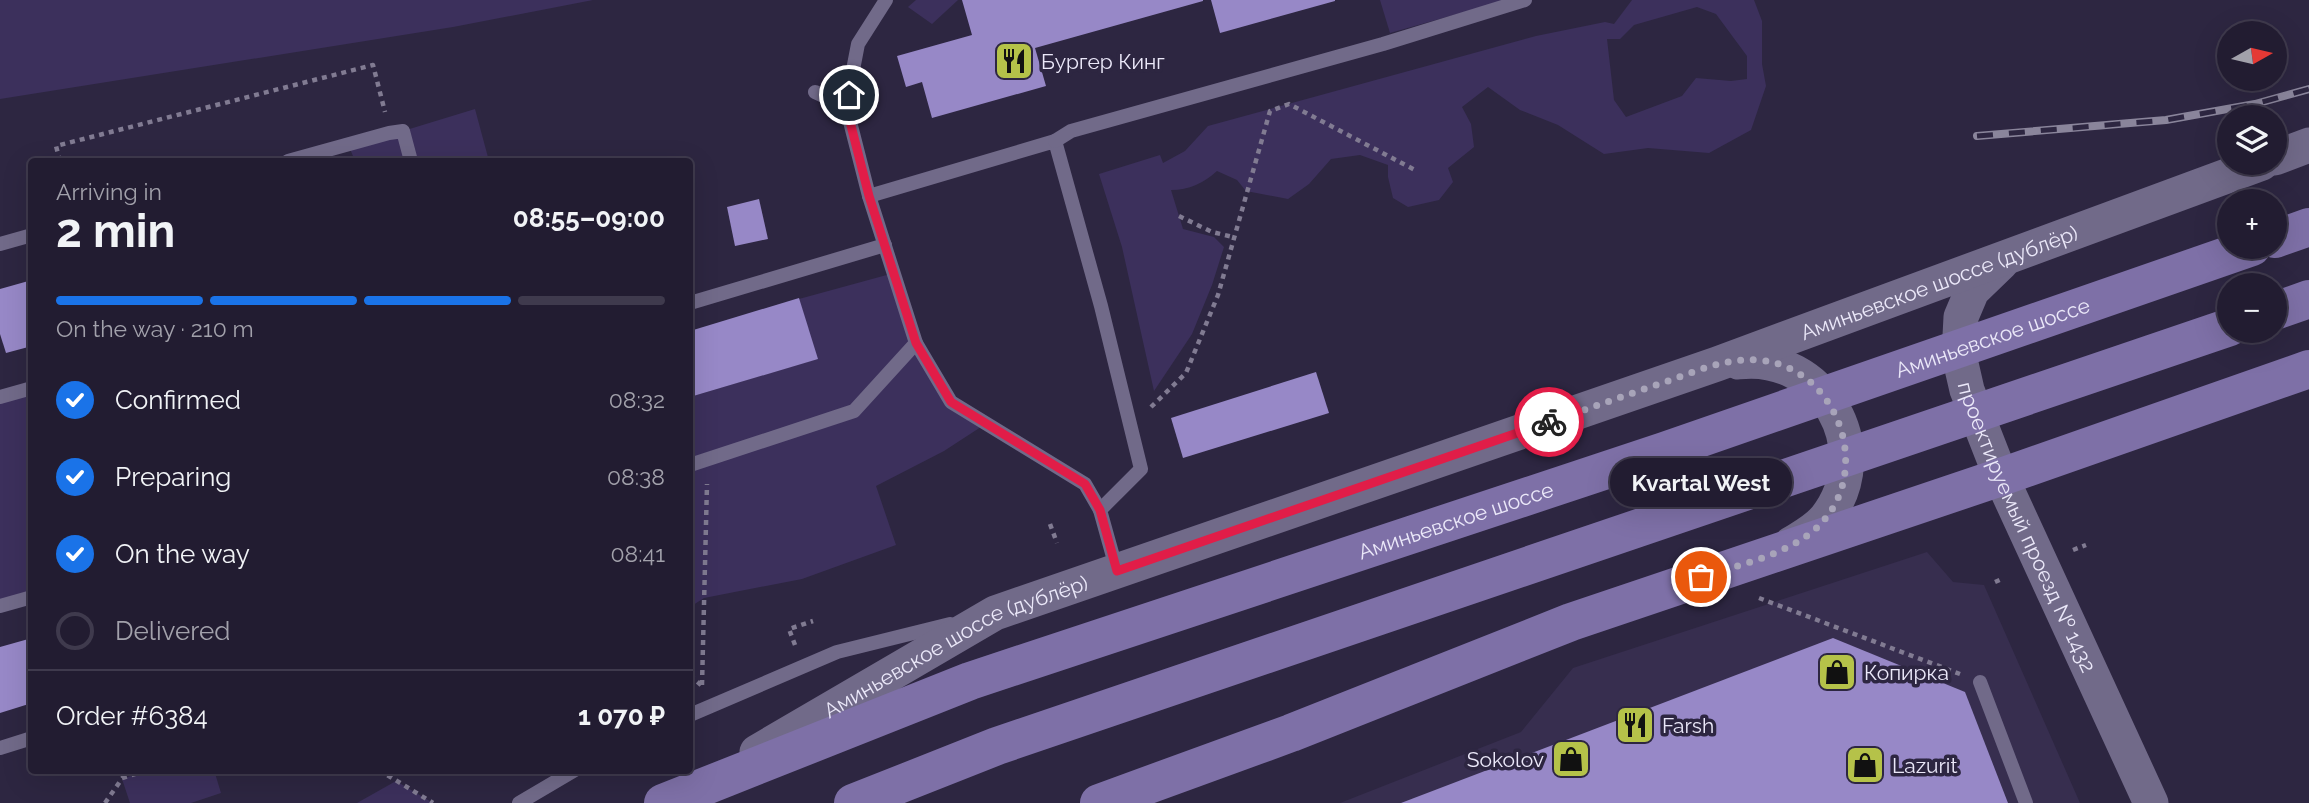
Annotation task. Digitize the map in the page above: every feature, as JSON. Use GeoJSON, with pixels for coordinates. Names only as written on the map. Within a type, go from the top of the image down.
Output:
{"type":"FeatureCollection","features":[{"type":"Feature","properties":{"kind":"main road"},"geometry":{"type":"LineString","coordinates":[[2287,235],[2309,227]]}},
{"type":"Feature","properties":{"kind":"main road","name":"Аминьевское шоссе"},"geometry":{"type":"LineString","coordinates":[[677,797],[970,681],[1664,451],[2217,259]]}},
{"type":"Feature","properties":{"kind":"main road"},"geometry":{"type":"LineString","coordinates":[[2287,307],[2309,299]]}},
{"type":"Feature","properties":{"kind":"main road"},"geometry":{"type":"LineString","coordinates":[[853,803],[997,746],[2217,331]]}},
{"type":"Feature","properties":{"kind":"main road"},"geometry":{"type":"LineString","coordinates":[[1099,803],[1291,733],[1571,622],[2001,477],[2309,369]]}},
{"type":"Feature","properties":{"kind":"street"},"geometry":{"type":"LineString","coordinates":[[2287,153],[2309,145]]}},
{"type":"Feature","properties":{"kind":"street","name":"Аминьевское шоссе (дублёр)"},"geometry":{"type":"LineString","coordinates":[[677,797],[995,613],[1717,364],[2230,175]]}},
{"type":"Feature","properties":{"kind":"street","name":"проектируемый проезд № 1432"},"geometry":{"type":"LineString","coordinates":[[2008,258],[1972,291],[1961,317],[1959,355],[1967,390],[2001,477],[2151,803]]}},
{"type":"Feature","properties":{"kind":"street"},"geometry":{"type":"LineString","coordinates":[[1717,364],[1756,359],[1792,370],[1823,393],[1842,427],[1846,465],[1836,502],[1813,532],[1779,551]]}},
{"type":"Feature","properties":{"kind":"lane"},"geometry":{"type":"LineString","coordinates":[[886,0],[858,44],[846,106],[869,196],[916,343],[951,402],[1085,484],[1100,510],[1117,571]]}},
{"type":"Feature","properties":{"kind":"lane"},"geometry":{"type":"LineString","coordinates":[[869,196],[1055,141],[1072,131],[1383,44],[1525,0]]}},
{"type":"Feature","properties":{"kind":"lane"},"geometry":{"type":"LineString","coordinates":[[815,92],[846,106]]}},
{"type":"Feature","properties":{"kind":"lane"},"geometry":{"type":"LineString","coordinates":[[299,158],[403,131],[410,158]]}},
{"type":"Feature","properties":{"kind":"lane"},"geometry":{"type":"LineString","coordinates":[[1055,141],[1101,306],[1141,469],[1100,510]]}},
{"type":"Feature","properties":{"kind":"lane"},"geometry":{"type":"LineString","coordinates":[[0,244],[28,236]]}},
{"type":"Feature","properties":{"kind":"lane"},"geometry":{"type":"LineString","coordinates":[[693,302],[885,245]]}},
{"type":"Feature","properties":{"kind":"lane"},"geometry":{"type":"LineString","coordinates":[[693,464],[854,411],[916,343]]}},
{"type":"Feature","properties":{"kind":"lane"},"geometry":{"type":"LineString","coordinates":[[0,397],[28,389]]}},
{"type":"Feature","properties":{"kind":"lane"},"geometry":{"type":"LineString","coordinates":[[0,606],[28,598]]}},
{"type":"Feature","properties":{"kind":"lane"},"geometry":{"type":"LineString","coordinates":[[693,714],[837,652],[995,613]]}},
{"type":"Feature","properties":{"kind":"lane"},"geometry":{"type":"LineString","coordinates":[[1980,682],[2026,803]]}},
{"type":"Feature","properties":{"kind":"lane"},"geometry":{"type":"LineString","coordinates":[[0,748],[28,739]]}},
{"type":"Feature","properties":{"kind":"lane"},"geometry":{"type":"LineString","coordinates":[[519,803],[568,774]]}},
{"type":"Feature","properties":{"kind":"path"},"geometry":{"type":"LineString","coordinates":[[59,158],[56,146],[373,65],[390,133]]}},
{"type":"Feature","properties":{"kind":"path"},"geometry":{"type":"LineString","coordinates":[[1129,419],[1151,408],[1186,373],[1219,295],[1270,111],[1289,104],[1415,170]]}},
{"type":"Feature","properties":{"kind":"path"},"geometry":{"type":"LineString","coordinates":[[1179,216],[1212,232],[1233,237]]}},
{"type":"Feature","properties":{"kind":"path"},"geometry":{"type":"LineString","coordinates":[[693,678],[702,686],[708,459]]}},
{"type":"Feature","properties":{"kind":"path"},"geometry":{"type":"LineString","coordinates":[[1050,524],[1057,542]]}},
{"type":"Feature","properties":{"kind":"path"},"geometry":{"type":"LineString","coordinates":[[2073,550],[2086,545]]}},
{"type":"Feature","properties":{"kind":"path"},"geometry":{"type":"LineString","coordinates":[[1995,582],[2002,579]]}},
{"type":"Feature","properties":{"kind":"path"},"geometry":{"type":"LineString","coordinates":[[1749,594],[1980,682]]}},
{"type":"Feature","properties":{"kind":"path"},"geometry":{"type":"LineString","coordinates":[[796,646],[789,629],[813,621]]}},
{"type":"Feature","properties":{"kind":"path"},"geometry":{"type":"LineString","coordinates":[[105,803],[125,774]]}},
{"type":"Feature","properties":{"kind":"path"},"geometry":{"type":"LineString","coordinates":[[122,779],[136,774]]}},
{"type":"Feature","properties":{"kind":"path"},"geometry":{"type":"LineString","coordinates":[[386,774],[433,803]]}},
{"type":"Feature","properties":{"kind":"shaded area"},"geometry":{"type":"Polygon","coordinates":[[[0,0],[593,0],[453,27],[0,99],[0,0]]]}},
{"type":"Feature","properties":{"kind":"shaded area"},"geometry":{"type":"Polygon","coordinates":[[[916,0],[958,0],[932,24],[908,7],[916,0]]]}},
{"type":"Feature","properties":{"kind":"shaded area"},"geometry":{"type":"Polygon","coordinates":[[[1380,0],[1507,0],[1390,33],[1380,0]]]}},
{"type":"Feature","properties":{"kind":"shaded area"},"geometry":{"type":"Polygon","coordinates":[[[1632,0],[1754,0],[1762,21],[1762,64],[1766,86],[1751,130],[1709,153],[1648,148],[1604,154],[1558,125],[1520,110],[1488,87],[1462,107],[1471,124],[1474,147],[1448,168],[1453,182],[1439,200],[1408,207],[1393,198],[1388,165],[1360,155],[1331,159],[1309,184],[1288,199],[1246,191],[1237,180],[1217,171],[1196,185],[1171,190],[1183,229],[1214,237],[1224,247],[1192,334],[1154,391],[1122,247],[1099,174],[1160,155],[1163,163],[1185,151],[1208,126],[1536,36],[1605,22],[1614,24],[1632,0]],[[1697,7],[1634,25],[1620,39],[1607,39],[1614,100],[1626,117],[1682,96],[1696,78],[1731,81],[1747,79],[1747,56],[1716,14],[1697,7]]]}},
{"type":"Feature","properties":{"kind":"shaded area"},"geometry":{"type":"Polygon","coordinates":[[[475,109],[488,158],[354,158],[348,144],[475,109]]]}},
{"type":"Feature","properties":{"kind":"shaded area"},"geometry":{"type":"Polygon","coordinates":[[[894,273],[916,343],[951,402],[987,423],[944,451],[876,486],[896,545],[802,579],[704,598],[693,605],[693,396],[817,359],[799,299],[894,273]]]}},
{"type":"Feature","properties":{"kind":"shaded area"},"geometry":{"type":"Polygon","coordinates":[[[28,389],[28,598],[0,606],[0,397],[28,389]]]}},
{"type":"Feature","properties":{"kind":"shaded area"},"geometry":{"type":"Polygon","coordinates":[[[1927,552],[1953,582],[1984,585],[2080,803],[1340,803],[1521,732],[1573,668],[1927,552]]]}},
{"type":"Feature","properties":{"kind":"shaded area"},"geometry":{"type":"Polygon","coordinates":[[[136,774],[215,774],[221,793],[191,803],[130,803],[122,779],[136,774]]]}},
{"type":"Feature","properties":{"kind":"shaded area"},"geometry":{"type":"Polygon","coordinates":[[[396,781],[433,803],[357,803],[396,781]]]}},
{"type":"Feature","properties":{"kind":"building"},"geometry":{"type":"Polygon","coordinates":[[[962,0],[1203,1],[1035,48],[1046,86],[932,118],[922,82],[906,87],[897,56],[972,35],[962,0]]]}},
{"type":"Feature","properties":{"kind":"building"},"geometry":{"type":"Polygon","coordinates":[[[1211,0],[1335,0],[1335,1],[1220,33],[1211,0]]]}},
{"type":"Feature","properties":{"kind":"building"},"geometry":{"type":"Polygon","coordinates":[[[759,199],[768,239],[735,246],[727,207],[759,199]]]}},
{"type":"Feature","properties":{"kind":"building"},"geometry":{"type":"Polygon","coordinates":[[[28,281],[28,347],[6,353],[0,334],[0,289],[28,281]]]}},
{"type":"Feature","properties":{"kind":"building"},"geometry":{"type":"Polygon","coordinates":[[[799,298],[818,359],[693,396],[693,330],[799,298]]]}},
{"type":"Feature","properties":{"kind":"building"},"geometry":{"type":"Polygon","coordinates":[[[1316,372],[1329,413],[1183,458],[1171,418],[1316,372]]]}},
{"type":"Feature","properties":{"kind":"building"},"geometry":{"type":"Polygon","coordinates":[[[1833,638],[1965,692],[2008,803],[1401,803],[1833,638]]]}},
{"type":"Feature","properties":{"kind":"building"},"geometry":{"type":"Polygon","coordinates":[[[28,639],[28,704],[0,713],[0,647],[28,639]]]}},
{"type":"Feature","properties":{"kind":"railway"},"geometry":{"type":"LineString","coordinates":[[1977,136],[2166,120],[2255,104],[2309,89]]}},
{"type":"Feature","properties":{"kind":"way so far"},"geometry":{"type":"LineString","coordinates":[[1549,422],[1717,364],[1756,359],[1792,370],[1823,393],[1842,427],[1846,445],[1843,483],[1826,518],[1813,532],[1779,551],[1701,577]]}},
{"type":"Feature","properties":{"kind":"place","name":"Бургер Кинг"},"geometry":{"type":"Point","coordinates":[1014,61]}},
{"type":"Feature","properties":{"kind":"place","name":"Kvartal West"},"geometry":{"type":"Point","coordinates":[1701,577]}},
{"type":"Feature","properties":{"kind":"place","name":"Копирка"},"geometry":{"type":"Point","coordinates":[1837,672]}},
{"type":"Feature","properties":{"kind":"place","name":"Farsh"},"geometry":{"type":"Point","coordinates":[1635,725]}},
{"type":"Feature","properties":{"kind":"place","name":"Sokolov"},"geometry":{"type":"Point","coordinates":[1571,759]}},
{"type":"Feature","properties":{"kind":"place","name":"Lazurit"},"geometry":{"type":"Point","coordinates":[1865,765]}},
{"type":"Feature","properties":{"kind":"route"},"geometry":{"type":"LineString","coordinates":[[849,95],[846,106],[869,196],[916,343],[951,402],[1085,484],[1100,510],[1117,571],[1549,422]]}}]}
